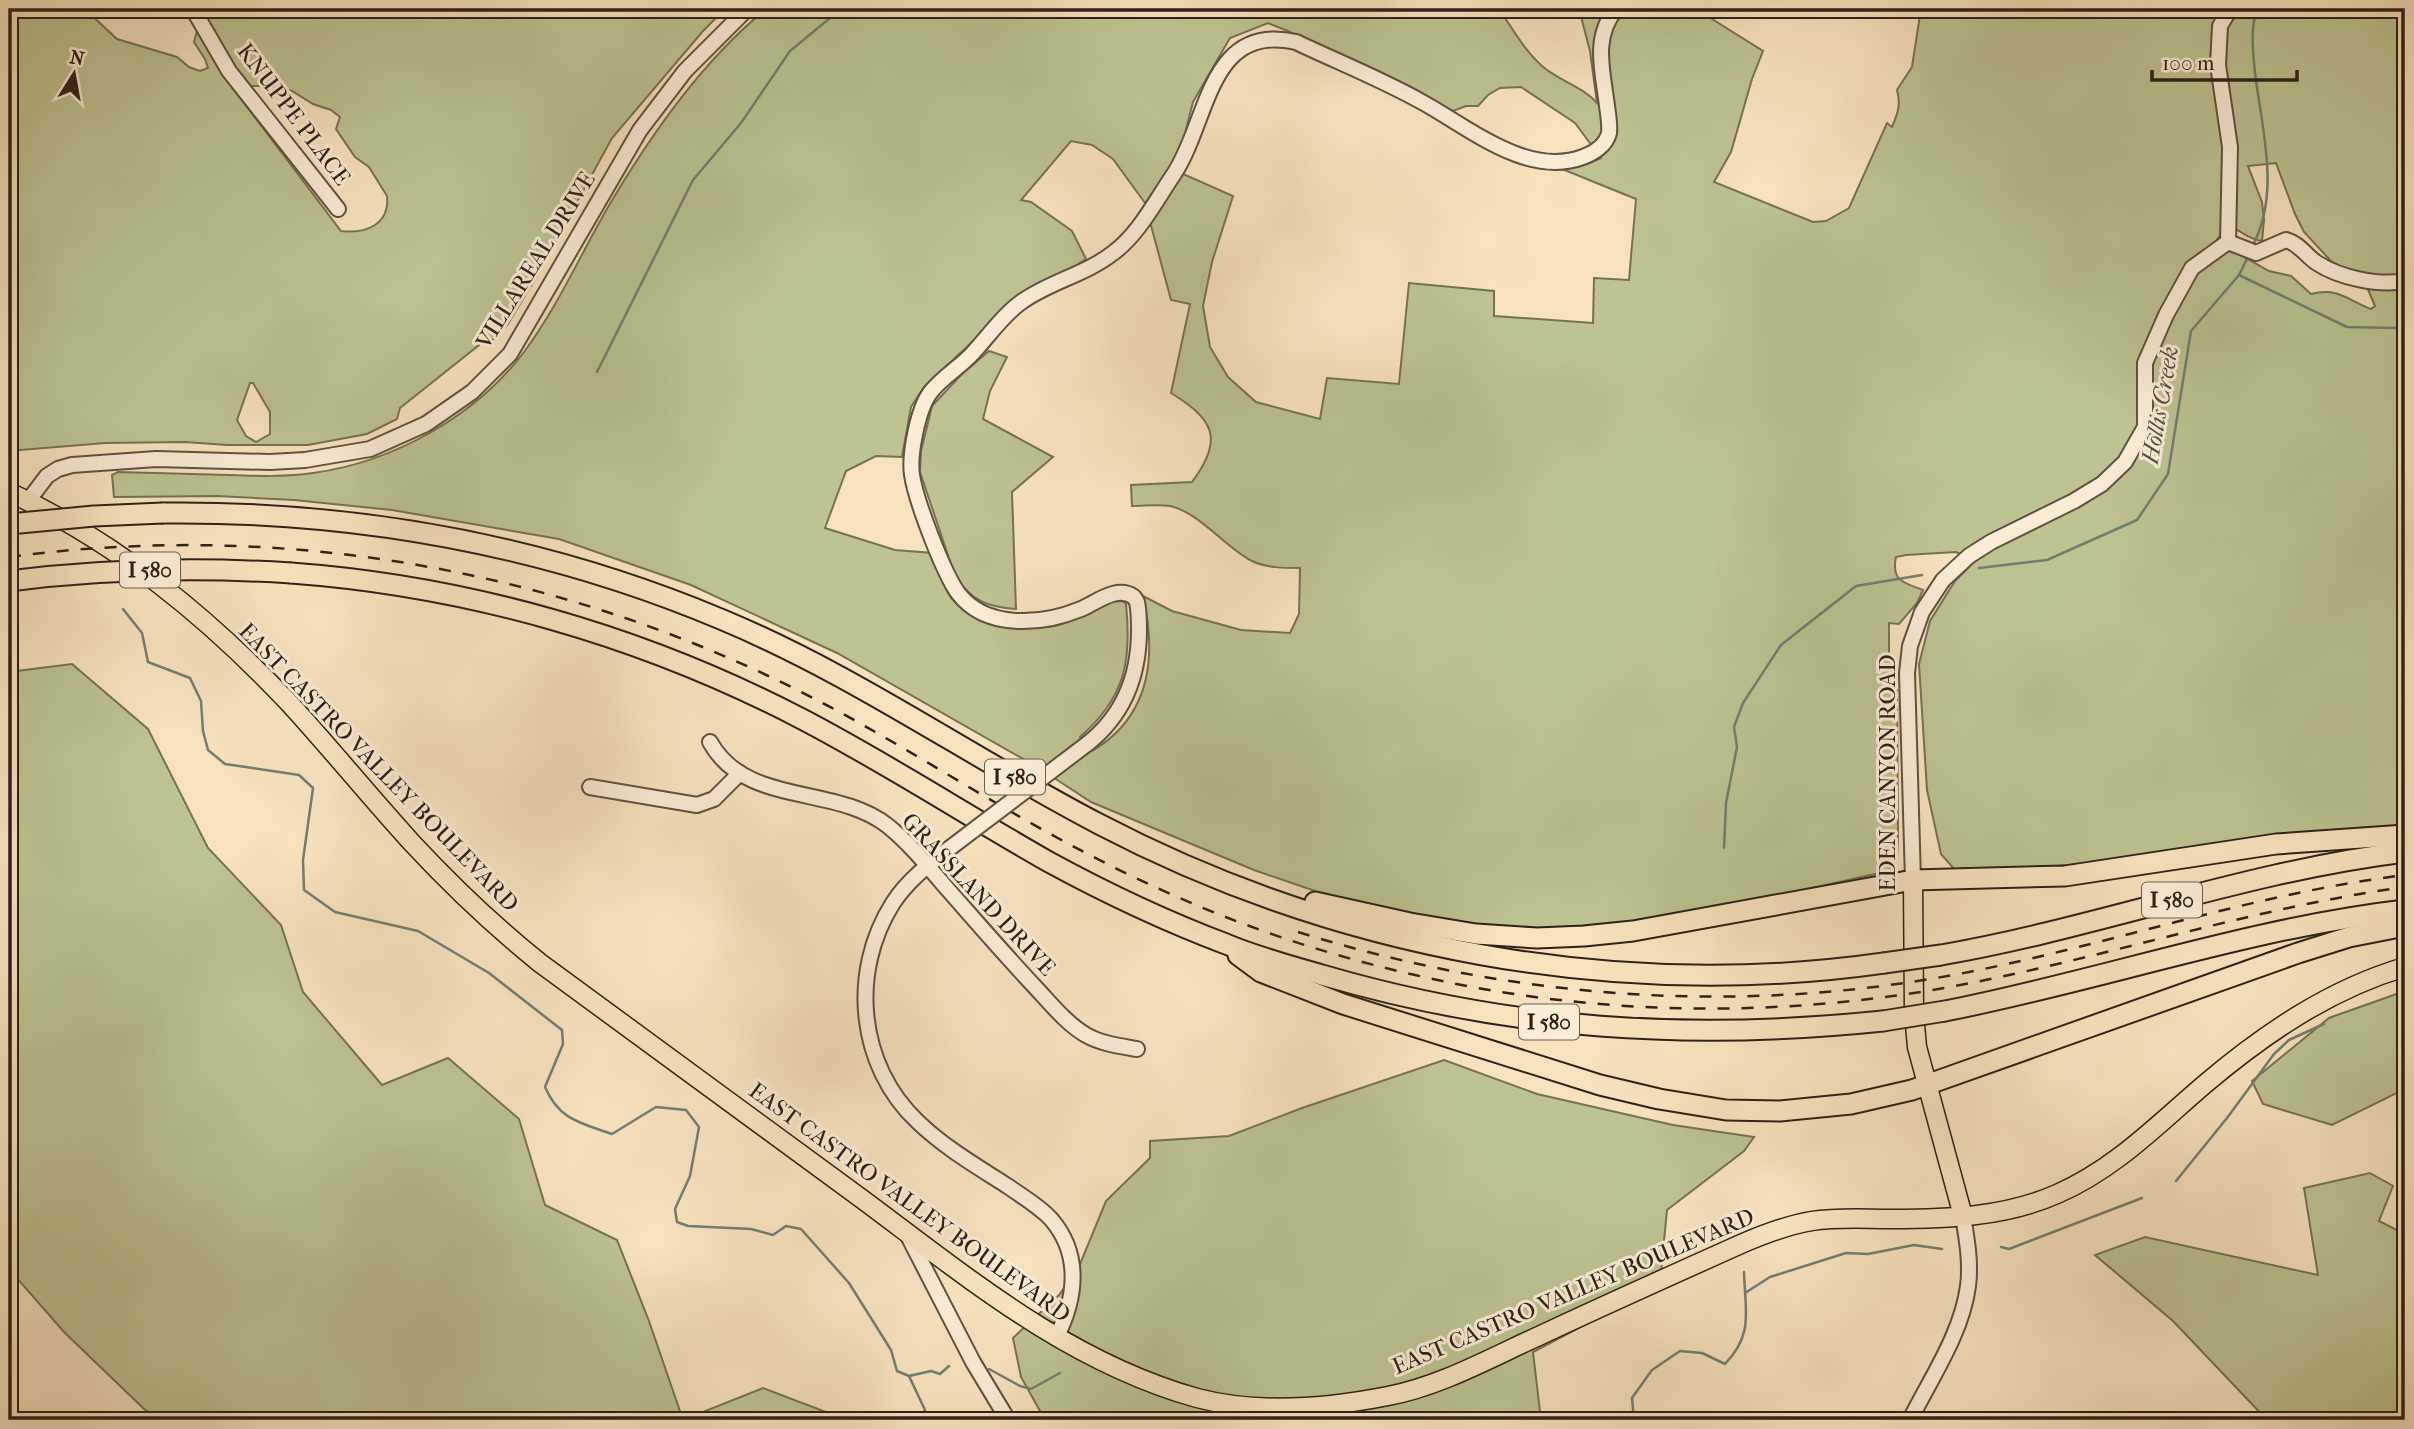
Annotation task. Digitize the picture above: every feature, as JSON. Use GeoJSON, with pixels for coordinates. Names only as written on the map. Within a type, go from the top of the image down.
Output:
{"type":"FeatureCollection","features":[{"type":"Feature","properties":{"kind":"highway","name":"I 580"},"geometry":{"type":"LineString","coordinates":[[9,524],[163,513],[282,516],[407,530],[520,552],[639,588],[738,626],[813,661],[1094,822],[1226,883],[1325,918],[1386,934],[1466,952],[1549,965],[1634,973],[1715,975],[1800,972],[1884,963],[2010,941],[2270,876],[2405,852]]}},
{"type":"Feature","properties":{"kind":"highway","name":"I 580"},"geometry":{"type":"LineString","coordinates":[[9,581],[155,569],[291,573],[386,583],[483,601],[576,626],[678,662],[749,693],[816,726],[1083,879],[1224,944],[1401,996],[1549,1022],[1718,1031],[1812,1028],[1884,1020],[1945,1012],[2038,992],[2275,932],[2405,910]]}},
{"type":"Feature","properties":{"kind":"highway"},"geometry":{"type":"LineString","coordinates":[[1226,883],[1436,928],[1490,935],[1553,938],[1633,931],[1913,880],[2065,876],[2293,842],[2405,835]]}},
{"type":"Feature","properties":{"kind":"highway"},"geometry":{"type":"LineString","coordinates":[[1224,944],[1261,972],[1343,1004],[1590,1082],[1659,1100],[1726,1110],[1789,1110],[1851,1104],[1927,1086],[2298,953],[2349,937],[2405,926]]}},
{"type":"Feature","properties":{"kind":"main road","name":"EAST CASTRO VALLEY BOULEVARD"},"geometry":{"type":"LineString","coordinates":[[9,492],[86,532],[117,553],[177,598],[242,655],[325,742],[423,854],[506,936],[905,1231],[1056,1338],[1123,1373],[1199,1398],[1248,1406],[1318,1407],[1412,1390],[1781,1228],[1834,1219],[1935,1219],[2000,1212],[2036,1202],[2095,1175],[2119,1158],[2243,1052],[2279,1027],[2356,986],[2405,967]]}},
{"type":"Feature","properties":{"kind":"main road","name":"EDEN CANYON ROAD"},"geometry":{"type":"LineString","coordinates":[[1913,880],[1914,1026],[1917,1047],[1963,1216]]}},
{"type":"Feature","properties":{"kind":"street","name":"KNUPPE PLACE"},"geometry":{"type":"LineString","coordinates":[[193,9],[229,71],[338,209]]}},
{"type":"Feature","properties":{"kind":"street","name":"VILLAREAL DRIVE"},"geometry":{"type":"LineString","coordinates":[[28,502],[47,476],[72,466],[156,459],[270,462],[305,460],[370,449],[400,437],[438,416],[472,392],[510,354],[640,130],[685,71],[747,9]]}},
{"type":"Feature","properties":{"kind":"street"},"geometry":{"type":"LineString","coordinates":[[1056,1338],[1070,1307],[1073,1293],[1073,1266],[1063,1237],[1036,1205],[940,1141],[916,1121],[887,1082],[876,1061],[865,1014],[865,989],[873,943],[892,904],[927,865],[1087,744],[1111,721],[1134,678],[1139,646],[1137,603],[1134,597],[1124,592],[1108,595],[1080,609],[1055,617],[1030,621],[1006,620],[986,615],[965,602],[950,581],[912,474],[915,439],[923,405],[929,394],[966,360],[1019,304],[1092,267],[1114,253],[1131,236],[1183,159],[1212,86],[1232,56],[1246,44],[1260,39],[1278,38],[1296,42],[1422,102],[1457,124],[1525,158],[1558,162],[1575,160],[1590,154],[1598,149],[1609,133],[1600,48],[1604,26],[1616,9]]}},
{"type":"Feature","properties":{"kind":"street"},"geometry":{"type":"LineString","coordinates":[[2230,9],[2220,26],[2218,65],[2230,147],[2228,242],[2256,253],[2286,240],[2294,242],[2325,268],[2372,281],[2405,281]]}},
{"type":"Feature","properties":{"kind":"street","name":"EDEN CANYON ROAD"},"geometry":{"type":"LineString","coordinates":[[1913,880],[1907,673],[1910,646],[1922,612],[1942,580],[1969,556],[1991,542],[2074,501],[2102,484],[2125,462],[2145,426],[2146,363],[2166,315],[2192,268],[2228,242]]}},
{"type":"Feature","properties":{"kind":"street","name":"GRASSLAND DRIVE"},"geometry":{"type":"LineString","coordinates":[[710,743],[722,760],[740,773],[777,789],[834,800],[859,808],[888,827],[927,865],[1031,983],[1071,1024],[1085,1035],[1102,1042],[1137,1049]]}},
{"type":"Feature","properties":{"kind":"street"},"geometry":{"type":"LineString","coordinates":[[590,787],[697,805],[714,799],[740,773]]}},
{"type":"Feature","properties":{"kind":"street"},"geometry":{"type":"LineString","coordinates":[[1910,1420],[1954,1332],[1965,1303],[1969,1261],[1963,1216]]}},
{"type":"Feature","properties":{"kind":"street"},"geometry":{"type":"LineString","coordinates":[[905,1231],[973,1362],[1008,1420]]}},
{"type":"Feature","properties":{"kind":"green space"},"geometry":{"type":"Polygon","coordinates":[[[9,9],[85,9],[117,39],[177,57],[189,67],[200,71],[208,68],[194,42],[200,20],[199,9],[725,9],[612,138],[508,324],[494,339],[483,342],[400,408],[397,419],[367,434],[308,445],[105,443],[9,451],[9,9]],[[242,78],[232,87],[341,231],[367,229],[380,221],[387,206],[387,196],[369,167],[355,157],[336,129],[340,117],[292,91],[267,86],[248,86],[242,78]],[[250,383],[237,420],[246,436],[256,442],[270,434],[270,412],[253,383],[250,383]]]}},
{"type":"Feature","properties":{"kind":"green space"},"geometry":{"type":"Polygon","coordinates":[[[766,9],[1499,9],[1524,46],[1542,66],[1597,103],[1590,51],[1579,9],[1717,9],[1712,19],[1763,51],[1731,152],[1714,182],[1813,222],[1826,221],[1849,208],[1887,123],[1892,127],[1898,108],[1897,90],[1912,67],[1920,15],[1925,9],[2405,9],[2405,826],[2333,830],[2155,856],[2078,864],[1954,869],[1941,854],[1927,790],[1919,664],[1930,621],[1955,581],[1976,560],[1956,552],[1906,555],[1896,557],[1897,576],[1905,583],[1923,590],[1917,603],[1899,624],[1889,623],[1889,658],[1897,666],[1898,838],[1897,860],[1888,871],[1714,910],[1592,930],[1502,930],[1414,917],[1318,892],[1254,870],[1091,802],[1039,768],[837,653],[691,585],[559,539],[392,510],[294,500],[217,496],[114,497],[112,475],[118,472],[271,476],[343,467],[402,447],[457,416],[482,397],[524,352],[549,315],[603,216],[646,146],[701,73],[766,9]],[[1268,23],[1230,38],[1193,102],[1174,162],[1159,187],[1145,203],[1113,159],[1092,145],[1071,141],[1021,200],[1031,202],[1072,231],[1086,259],[1001,315],[924,387],[911,407],[902,457],[876,456],[846,471],[825,528],[895,550],[933,553],[948,593],[957,604],[984,619],[1000,624],[1049,627],[1062,624],[1107,603],[1122,600],[1126,604],[1128,624],[1126,661],[1116,693],[1107,708],[1080,737],[1092,751],[1112,737],[1127,721],[1138,703],[1145,683],[1149,641],[1143,596],[1172,611],[1241,630],[1290,633],[1299,614],[1300,568],[1282,568],[1252,561],[1192,515],[1181,510],[1165,505],[1132,506],[1131,485],[1192,482],[1209,453],[1211,441],[1205,421],[1171,393],[1190,304],[1171,300],[1149,218],[1181,173],[1233,196],[1212,262],[1203,306],[1210,347],[1228,377],[1256,402],[1320,419],[1327,378],[1399,384],[1409,283],[1494,291],[1494,316],[1593,323],[1594,278],[1629,280],[1636,199],[1562,169],[1601,158],[1575,123],[1521,87],[1500,88],[1488,95],[1478,106],[1466,106],[1453,111],[1268,23]],[[2276,163],[2248,166],[2262,202],[2262,241],[2248,237],[2228,225],[2216,241],[2269,271],[2291,276],[2311,294],[2336,293],[2371,309],[2375,306],[2366,285],[2331,261],[2304,232],[2276,163]]]}},
{"type":"Feature","properties":{"kind":"green space"},"geometry":{"type":"Polygon","coordinates":[[[989,351],[1007,357],[990,391],[983,419],[1053,457],[1012,492],[1016,609],[997,607],[981,601],[955,576],[920,472],[921,451],[932,406],[961,375],[989,351]]]}},
{"type":"Feature","properties":{"kind":"green space"},"geometry":{"type":"Polygon","coordinates":[[[72,664],[148,729],[208,848],[281,925],[303,992],[382,1085],[448,1058],[519,1119],[545,1205],[617,1240],[649,1321],[683,1420],[161,1420],[144,1409],[64,1332],[9,1269],[9,672],[72,664]]]}},
{"type":"Feature","properties":{"kind":"green space"},"geometry":{"type":"Polygon","coordinates":[[[2405,991],[2405,1089],[2332,1125],[2263,1104],[2252,1081],[2329,1018],[2405,991]]]}},
{"type":"Feature","properties":{"kind":"green space"},"geometry":{"type":"Polygon","coordinates":[[[1444,1060],[1537,1094],[1673,1125],[1754,1137],[1744,1151],[1667,1210],[1660,1283],[1533,1352],[1541,1420],[1045,1420],[1021,1377],[1013,1338],[1059,1295],[1078,1269],[1106,1201],[1150,1158],[1150,1141],[1229,1136],[1444,1060]]]}},
{"type":"Feature","properties":{"kind":"green space"},"geometry":{"type":"Polygon","coordinates":[[[2370,1173],[2393,1186],[2379,1221],[2405,1234],[2405,1420],[2267,1420],[2173,1321],[2095,1255],[2145,1237],[2318,1275],[2304,1188],[2370,1173]]]}},
{"type":"Feature","properties":{"kind":"green space"},"geometry":{"type":"Polygon","coordinates":[[[763,1388],[847,1420],[683,1420],[763,1388]]]}},
{"type":"Feature","properties":{"kind":"waterway"},"geometry":{"type":"LineString","coordinates":[[597,372],[693,180],[741,123],[790,51],[841,9]]}},
{"type":"Feature","properties":{"kind":"waterway"},"geometry":{"type":"LineString","coordinates":[[2252,247],[2261,226],[2268,184],[2253,49],[2253,25],[2257,9]]}},
{"type":"Feature","properties":{"kind":"waterway","name":"Hollis Creek"},"geometry":{"type":"LineString","coordinates":[[1979,568],[2047,560],[2137,520],[2168,474],[2191,331],[2239,275],[2248,257]]}},
{"type":"Feature","properties":{"kind":"waterway","name":"Hollis Creek"},"geometry":{"type":"LineString","coordinates":[[2239,275],[2347,327],[2395,328],[2405,325]]}},
{"type":"Feature","properties":{"kind":"waterway","name":"Hollis Creek"},"geometry":{"type":"LineString","coordinates":[[1724,848],[1726,803],[1737,747],[1734,727],[1743,703],[1781,645],[1856,586],[1922,575]]}},
{"type":"Feature","properties":{"kind":"waterway"},"geometry":{"type":"LineString","coordinates":[[123,609],[142,633],[148,662],[190,678],[201,701],[203,731],[208,750],[225,764],[299,775],[313,788],[303,860],[304,890],[335,912],[418,931],[489,973],[562,1030],[563,1044],[545,1087],[557,1107],[572,1119],[612,1134],[656,1107],[686,1110],[699,1127],[690,1176],[675,1209],[677,1222],[688,1226],[751,1229],[773,1235],[786,1226],[801,1229],[849,1283],[891,1350],[897,1371],[909,1376],[925,1410],[918,1420],[898,1420]]}},
{"type":"Feature","properties":{"kind":"waterway"},"geometry":{"type":"LineString","coordinates":[[2176,1181],[2274,1054],[2289,1040],[2324,1024]]}},
{"type":"Feature","properties":{"kind":"waterway"},"geometry":{"type":"LineString","coordinates":[[2001,1247],[2009,1249],[2142,1198]]}},
{"type":"Feature","properties":{"kind":"waterway"},"geometry":{"type":"LineString","coordinates":[[1745,1293],[1770,1277],[1846,1253],[1868,1254],[1914,1245],[1942,1249]]}},
{"type":"Feature","properties":{"kind":"waterway","name":"Hollis Creek"},"geometry":{"type":"LineString","coordinates":[[1634,1420],[1632,1398],[1652,1370],[1680,1351],[1702,1353],[1725,1364],[1734,1353],[1746,1321],[1744,1272]]}},
{"type":"Feature","properties":{"kind":"waterway"},"geometry":{"type":"LineString","coordinates":[[909,1376],[931,1371],[940,1374],[949,1366]]}},
{"type":"Feature","properties":{"kind":"waterway"},"geometry":{"type":"LineString","coordinates":[[989,1369],[1031,1389],[1060,1373]]}},
{"type":"Feature","properties":{"kind":"waterway"},"geometry":{"type":"LineString","coordinates":[[814,1420],[827,1414],[866,1420]]}},
{"type":"Feature","properties":{"kind":"railway"},"geometry":{"type":"LineString","coordinates":[[9,557],[113,547],[216,545],[319,552],[421,566],[522,587],[622,617],[719,654],[813,698],[1051,835],[1125,873],[1205,909],[1246,925],[1372,965],[1484,989],[1554,999],[1625,1006],[1766,1007],[1836,1003],[1906,994],[2030,970],[2297,906],[2405,887]]}},
{"type":"Feature","properties":{"kind":"railway"},"geometry":{"type":"LineString","coordinates":[[1298,932],[1380,955],[1463,973],[1547,986],[1631,994],[1715,997],[1800,994],[1885,986],[1969,972],[2241,906],[2350,883],[2405,875]]}}]}
